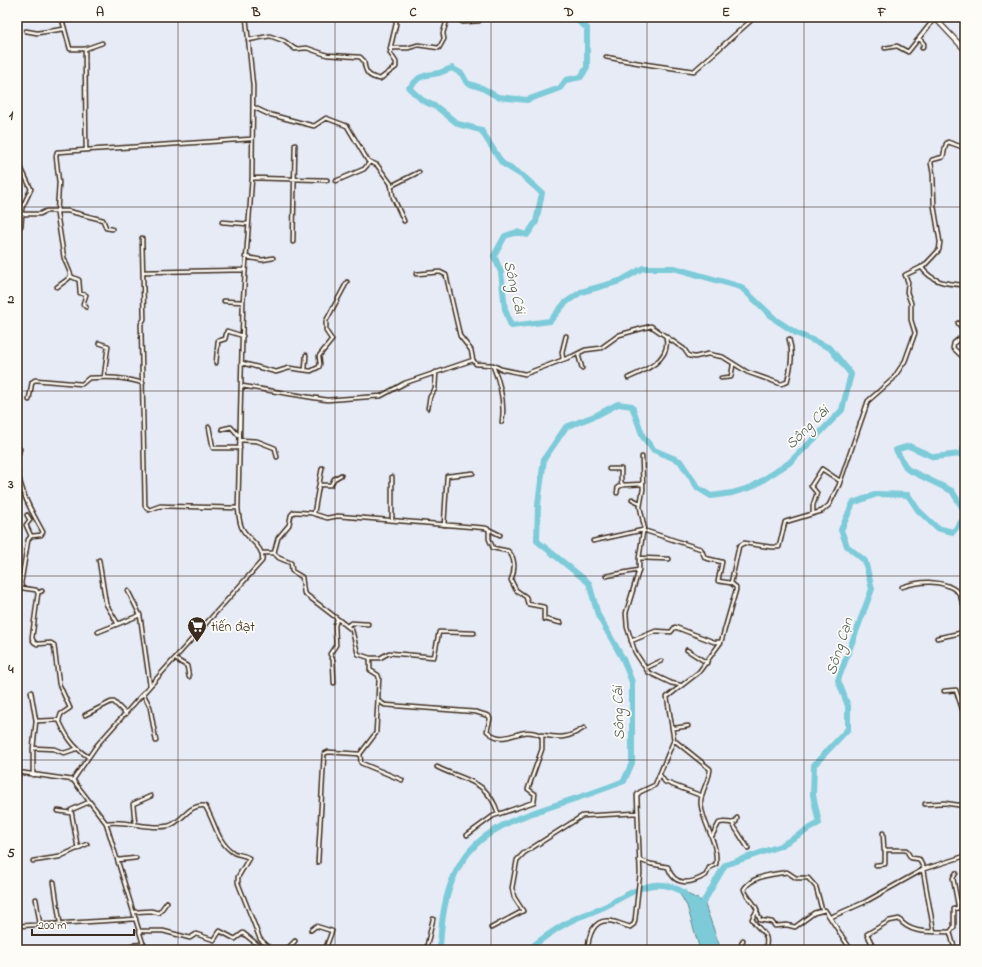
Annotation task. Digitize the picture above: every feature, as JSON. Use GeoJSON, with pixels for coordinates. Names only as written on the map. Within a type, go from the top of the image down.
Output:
{"type":"FeatureCollection","features":[{"type":"Feature","properties":{"kind":"street"},"geometry":{"type":"LineString","coordinates":[[72,780],[88,756],[262,561],[262,553],[240,525],[238,508],[244,270],[252,178],[251,140],[253,107],[246,17]]}},
{"type":"Feature","properties":{"kind":"street"},"geometry":{"type":"LineString","coordinates":[[248,40],[270,36],[284,41],[295,49],[308,48],[327,55],[360,57],[364,61],[365,70],[368,74],[378,79],[383,78],[396,67],[396,62],[390,53],[396,24],[396,20],[392,17]]}},
{"type":"Feature","properties":{"kind":"street"},"geometry":{"type":"LineString","coordinates":[[390,49],[394,47],[408,48],[418,45],[439,48],[444,39],[442,32],[448,17]]}},
{"type":"Feature","properties":{"kind":"street"},"geometry":{"type":"LineString","coordinates":[[453,17],[463,22],[479,20]]}},
{"type":"Feature","properties":{"kind":"street"},"geometry":{"type":"LineString","coordinates":[[606,57],[638,62],[646,65],[694,71],[755,17]]}},
{"type":"Feature","properties":{"kind":"street"},"geometry":{"type":"LineString","coordinates":[[885,48],[896,46],[908,52],[935,18],[965,50]]}},
{"type":"Feature","properties":{"kind":"street"},"geometry":{"type":"LineString","coordinates":[[63,23],[70,49],[85,49],[102,43]]}},
{"type":"Feature","properties":{"kind":"street"},"geometry":{"type":"LineString","coordinates":[[26,31],[37,33],[64,29]]}},
{"type":"Feature","properties":{"kind":"street"},"geometry":{"type":"LineString","coordinates":[[919,38],[924,44],[922,48]]}},
{"type":"Feature","properties":{"kind":"street"},"geometry":{"type":"LineString","coordinates":[[85,49],[86,150]]}},
{"type":"Feature","properties":{"kind":"street"},"geometry":{"type":"LineString","coordinates":[[253,107],[268,114],[314,126],[326,118],[345,125],[370,162],[377,165],[391,186],[393,197],[404,221]]}},
{"type":"Feature","properties":{"kind":"street"},"geometry":{"type":"LineString","coordinates":[[57,287],[70,276],[70,268],[64,258],[57,211],[59,187],[56,153],[60,151],[251,140]]}},
{"type":"Feature","properties":{"kind":"street"},"geometry":{"type":"LineString","coordinates":[[731,583],[741,543],[779,547],[786,522],[825,510],[829,505],[840,482],[868,401],[893,380],[908,352],[914,331],[911,320],[911,303],[907,292],[908,282],[905,275],[921,267],[938,252],[940,242],[934,209],[932,160],[943,157],[946,144],[948,142],[965,148]]}},
{"type":"Feature","properties":{"kind":"street"},"geometry":{"type":"LineString","coordinates":[[293,242],[296,144]]}},
{"type":"Feature","properties":{"kind":"street"},"geometry":{"type":"LineString","coordinates":[[17,159],[31,189],[23,206],[21,226],[17,229]]}},
{"type":"Feature","properties":{"kind":"street"},"geometry":{"type":"LineString","coordinates":[[336,181],[364,169],[370,162]]}},
{"type":"Feature","properties":{"kind":"street"},"geometry":{"type":"LineString","coordinates":[[391,186],[419,172]]}},
{"type":"Feature","properties":{"kind":"street"},"geometry":{"type":"LineString","coordinates":[[252,178],[327,180]]}},
{"type":"Feature","properties":{"kind":"street"},"geometry":{"type":"LineString","coordinates":[[17,206],[23,206]]}},
{"type":"Feature","properties":{"kind":"street"},"geometry":{"type":"LineString","coordinates":[[21,215],[40,214],[46,210],[70,211],[103,220],[106,228],[112,229]]}},
{"type":"Feature","properties":{"kind":"street"},"geometry":{"type":"LineString","coordinates":[[222,222],[248,224]]}},
{"type":"Feature","properties":{"kind":"street"},"geometry":{"type":"LineString","coordinates":[[142,238],[144,319],[141,324],[146,508],[152,510],[160,506],[238,508]]}},
{"type":"Feature","properties":{"kind":"street"},"geometry":{"type":"LineString","coordinates":[[245,257],[262,260],[272,258]]}},
{"type":"Feature","properties":{"kind":"street"},"geometry":{"type":"LineString","coordinates":[[921,267],[932,279],[946,284],[965,285]]}},
{"type":"Feature","properties":{"kind":"street"},"geometry":{"type":"LineString","coordinates":[[143,272],[244,270]]}},
{"type":"Feature","properties":{"kind":"street"},"geometry":{"type":"LineString","coordinates":[[416,274],[440,272],[446,275],[460,336],[472,352],[473,360],[478,365],[493,365],[523,374],[563,360],[585,350],[601,348],[620,335],[648,327],[655,327],[666,337],[684,349],[689,356],[695,357],[708,354],[725,358],[733,365],[775,383],[781,384],[786,383],[791,368],[792,353],[789,339]]}},
{"type":"Feature","properties":{"kind":"street"},"geometry":{"type":"LineString","coordinates":[[70,276],[79,280],[80,293],[86,295],[83,304],[86,307]]}},
{"type":"Feature","properties":{"kind":"street"},"geometry":{"type":"LineString","coordinates":[[242,362],[276,372],[289,368],[311,371],[320,366],[319,356],[332,340],[326,331],[326,322],[347,282]]}},
{"type":"Feature","properties":{"kind":"street"},"geometry":{"type":"LineString","coordinates":[[224,301],[243,302]]}},
{"type":"Feature","properties":{"kind":"street"},"geometry":{"type":"LineString","coordinates":[[958,323],[961,327],[965,327]]}},
{"type":"Feature","properties":{"kind":"street"},"geometry":{"type":"LineString","coordinates":[[216,362],[218,341],[225,339],[227,331],[243,336]]}},
{"type":"Feature","properties":{"kind":"street"},"geometry":{"type":"LineString","coordinates":[[965,334],[954,343],[953,348],[965,359]]}},
{"type":"Feature","properties":{"kind":"street"},"geometry":{"type":"LineString","coordinates":[[563,360],[562,352],[566,336]]}},
{"type":"Feature","properties":{"kind":"street"},"geometry":{"type":"LineString","coordinates":[[628,378],[653,367],[667,348],[666,337]]}},
{"type":"Feature","properties":{"kind":"street"},"geometry":{"type":"LineString","coordinates":[[99,343],[108,346],[104,377]]}},
{"type":"Feature","properties":{"kind":"street"},"geometry":{"type":"LineString","coordinates":[[578,354],[582,368]]}},
{"type":"Feature","properties":{"kind":"street"},"geometry":{"type":"LineString","coordinates":[[305,370],[306,355]]}},
{"type":"Feature","properties":{"kind":"street"},"geometry":{"type":"LineString","coordinates":[[242,386],[327,400],[348,400],[384,396],[402,384],[473,360]]}},
{"type":"Feature","properties":{"kind":"street"},"geometry":{"type":"LineString","coordinates":[[493,365],[500,380],[504,414],[502,422]]}},
{"type":"Feature","properties":{"kind":"street"},"geometry":{"type":"LineString","coordinates":[[721,378],[731,377],[733,365]]}},
{"type":"Feature","properties":{"kind":"street"},"geometry":{"type":"LineString","coordinates":[[428,408],[430,397],[435,389],[436,372]]}},
{"type":"Feature","properties":{"kind":"street"},"geometry":{"type":"LineString","coordinates":[[29,400],[32,382],[34,380],[82,384],[89,378],[98,379],[104,377],[120,377],[142,383]]}},
{"type":"Feature","properties":{"kind":"street"},"geometry":{"type":"LineString","coordinates":[[209,427],[213,448],[240,448]]}},
{"type":"Feature","properties":{"kind":"street"},"geometry":{"type":"LineString","coordinates":[[222,429],[231,427],[240,439],[257,441],[275,448],[277,457]]}},
{"type":"Feature","properties":{"kind":"street"},"geometry":{"type":"LineString","coordinates":[[17,458],[20,449]]}},
{"type":"Feature","properties":{"kind":"street"},"geometry":{"type":"LineString","coordinates":[[642,457],[643,484],[640,503],[644,524],[639,558],[639,570],[626,613],[627,627],[635,652],[651,674],[671,683],[680,685]]}},
{"type":"Feature","properties":{"kind":"street"},"geometry":{"type":"LineString","coordinates":[[17,466],[19,481],[27,504],[43,532],[42,535],[32,536],[27,541],[21,586],[22,588],[36,590],[38,593]]}},
{"type":"Feature","properties":{"kind":"street"},"geometry":{"type":"LineString","coordinates":[[314,513],[322,468]]}},
{"type":"Feature","properties":{"kind":"street"},"geometry":{"type":"LineString","coordinates":[[608,469],[621,469],[622,485]]}},
{"type":"Feature","properties":{"kind":"street"},"geometry":{"type":"LineString","coordinates":[[813,514],[813,505],[818,493],[811,486],[822,469],[840,482]]}},
{"type":"Feature","properties":{"kind":"street"},"geometry":{"type":"LineString","coordinates":[[444,525],[447,476],[473,473]]}},
{"type":"Feature","properties":{"kind":"street"},"geometry":{"type":"LineString","coordinates":[[319,485],[332,485],[334,479],[341,475]]}},
{"type":"Feature","properties":{"kind":"street"},"geometry":{"type":"LineString","coordinates":[[392,478],[392,520]]}},
{"type":"Feature","properties":{"kind":"street"},"geometry":{"type":"LineString","coordinates":[[617,493],[618,487],[622,485],[643,484]]}},
{"type":"Feature","properties":{"kind":"street"},"geometry":{"type":"LineString","coordinates":[[632,499],[640,503]]}},
{"type":"Feature","properties":{"kind":"street"},"geometry":{"type":"LineString","coordinates":[[274,553],[278,538],[289,525],[292,512],[314,513],[327,518],[338,516],[492,529],[500,535]]}},
{"type":"Feature","properties":{"kind":"street"},"geometry":{"type":"LineString","coordinates":[[28,515],[30,520],[26,524],[32,536]]}},
{"type":"Feature","properties":{"kind":"street"},"geometry":{"type":"LineString","coordinates":[[488,529],[489,539],[493,548],[508,551],[512,557],[513,575],[511,580],[516,590],[526,597],[528,604],[544,607],[544,619],[561,623]]}},
{"type":"Feature","properties":{"kind":"street"},"geometry":{"type":"LineString","coordinates":[[588,950],[590,932],[596,925],[610,921],[632,926],[636,916],[636,900],[640,873],[637,813],[638,793],[655,785],[674,740],[666,701],[669,695],[680,685],[699,672],[721,642],[736,590],[736,587],[731,583],[719,582],[722,562],[705,558],[701,549],[643,530],[593,541]]}},
{"type":"Feature","properties":{"kind":"street"},"geometry":{"type":"LineString","coordinates":[[262,553],[274,553],[279,558],[291,563],[292,571],[302,577],[304,593],[347,626],[354,635],[358,654],[370,658],[380,658],[389,653],[434,657],[438,632],[474,633]]}},
{"type":"Feature","properties":{"kind":"street"},"geometry":{"type":"LineString","coordinates":[[639,558],[669,559]]}},
{"type":"Feature","properties":{"kind":"street"},"geometry":{"type":"LineString","coordinates":[[100,560],[106,604],[118,624]]}},
{"type":"Feature","properties":{"kind":"street"},"geometry":{"type":"LineString","coordinates":[[606,576],[639,570]]}},
{"type":"Feature","properties":{"kind":"street"},"geometry":{"type":"LineString","coordinates":[[902,587],[926,582],[943,584],[957,592],[965,605]]}},
{"type":"Feature","properties":{"kind":"street"},"geometry":{"type":"LineString","coordinates":[[38,593],[42,591]]}},
{"type":"Feature","properties":{"kind":"street"},"geometry":{"type":"LineString","coordinates":[[128,591],[140,615],[150,686]]}},
{"type":"Feature","properties":{"kind":"street"},"geometry":{"type":"LineString","coordinates":[[38,593],[32,638],[37,644],[51,643],[55,647],[57,676],[61,690],[70,708],[61,714],[59,720],[66,735],[76,749],[88,756]]}},
{"type":"Feature","properties":{"kind":"street"},"geometry":{"type":"LineString","coordinates":[[98,632],[140,615]]}},
{"type":"Feature","properties":{"kind":"street"},"geometry":{"type":"LineString","coordinates":[[334,683],[333,660],[330,654],[336,645],[335,626],[337,619]]}},
{"type":"Feature","properties":{"kind":"street"},"geometry":{"type":"LineString","coordinates":[[347,626],[351,623],[368,624]]}},
{"type":"Feature","properties":{"kind":"street"},"geometry":{"type":"LineString","coordinates":[[631,641],[656,631],[672,632],[675,627],[714,642],[721,642]]}},
{"type":"Feature","properties":{"kind":"street"},"geometry":{"type":"LineString","coordinates":[[937,638],[965,632]]}},
{"type":"Feature","properties":{"kind":"street"},"geometry":{"type":"LineString","coordinates":[[687,650],[707,663]]}},
{"type":"Feature","properties":{"kind":"street"},"geometry":{"type":"LineString","coordinates":[[370,658],[371,671],[378,675],[379,678],[375,735],[360,754],[360,763],[402,780]]}},
{"type":"Feature","properties":{"kind":"street"},"geometry":{"type":"LineString","coordinates":[[175,659],[187,666],[189,677]]}},
{"type":"Feature","properties":{"kind":"street"},"geometry":{"type":"LineString","coordinates":[[646,668],[661,661]]}},
{"type":"Feature","properties":{"kind":"street"},"geometry":{"type":"LineString","coordinates":[[944,690],[956,690],[965,718]]}},
{"type":"Feature","properties":{"kind":"street"},"geometry":{"type":"LineString","coordinates":[[31,692],[36,721],[33,748],[33,774]]}},
{"type":"Feature","properties":{"kind":"street"},"geometry":{"type":"LineString","coordinates":[[143,693],[150,707],[156,741]]}},
{"type":"Feature","properties":{"kind":"street"},"geometry":{"type":"LineString","coordinates":[[378,701],[385,705],[458,710],[483,714],[490,718],[488,732],[497,737],[508,737],[527,731],[559,738],[574,734],[584,728]]}},
{"type":"Feature","properties":{"kind":"street"},"geometry":{"type":"LineString","coordinates":[[85,715],[111,702],[114,702],[126,714]]}},
{"type":"Feature","properties":{"kind":"street"},"geometry":{"type":"LineString","coordinates":[[36,721],[59,720]]}},
{"type":"Feature","properties":{"kind":"street"},"geometry":{"type":"LineString","coordinates":[[672,726],[675,728],[688,726]]}},
{"type":"Feature","properties":{"kind":"street"},"geometry":{"type":"LineString","coordinates":[[467,835],[484,821],[498,813],[535,801],[535,794],[528,789],[542,748],[541,735]]}},
{"type":"Feature","properties":{"kind":"street"},"geometry":{"type":"LineString","coordinates":[[639,860],[668,867],[671,875],[681,882],[687,883],[695,881],[706,875],[709,868],[716,864],[716,845],[706,824],[701,806],[702,796],[710,773],[710,768],[692,756],[674,740]]}},
{"type":"Feature","properties":{"kind":"street"},"geometry":{"type":"LineString","coordinates":[[33,748],[54,749],[64,753],[76,749]]}},
{"type":"Feature","properties":{"kind":"street"},"geometry":{"type":"LineString","coordinates":[[318,862],[324,754],[328,752],[360,754]]}},
{"type":"Feature","properties":{"kind":"street"},"geometry":{"type":"LineString","coordinates":[[437,767],[479,785],[491,797],[498,813]]}},
{"type":"Feature","properties":{"kind":"street"},"geometry":{"type":"LineString","coordinates":[[17,772],[72,780],[106,823],[145,950]]}},
{"type":"Feature","properties":{"kind":"street"},"geometry":{"type":"LineString","coordinates":[[660,775],[665,782],[702,796]]}},
{"type":"Feature","properties":{"kind":"street"},"geometry":{"type":"LineString","coordinates":[[135,823],[133,804],[151,796]]}},
{"type":"Feature","properties":{"kind":"street"},"geometry":{"type":"LineString","coordinates":[[78,849],[71,813],[73,808],[90,802]]}},
{"type":"Feature","properties":{"kind":"street"},"geometry":{"type":"LineString","coordinates":[[925,804],[944,803],[965,806]]}},
{"type":"Feature","properties":{"kind":"street"},"geometry":{"type":"LineString","coordinates":[[106,823],[120,821],[168,826],[193,808],[205,806],[217,833],[230,850],[249,858],[238,877],[238,883],[260,939],[272,950]]}},
{"type":"Feature","properties":{"kind":"street"},"geometry":{"type":"LineString","coordinates":[[58,811],[71,813]]}},
{"type":"Feature","properties":{"kind":"street"},"geometry":{"type":"LineString","coordinates":[[491,928],[524,912],[514,897],[512,888],[517,860],[524,853],[582,816],[637,813]]}},
{"type":"Feature","properties":{"kind":"street"},"geometry":{"type":"LineString","coordinates":[[732,823],[736,822],[736,818]]}},
{"type":"Feature","properties":{"kind":"street"},"geometry":{"type":"LineString","coordinates":[[712,837],[720,823],[723,821],[732,823],[748,848]]}},
{"type":"Feature","properties":{"kind":"street"},"geometry":{"type":"LineString","coordinates":[[876,865],[885,864],[886,850],[884,849],[884,833]]}},
{"type":"Feature","properties":{"kind":"street"},"geometry":{"type":"LineString","coordinates":[[33,861],[59,857],[87,844]]}},
{"type":"Feature","properties":{"kind":"street"},"geometry":{"type":"LineString","coordinates":[[886,850],[906,850],[911,858],[919,859],[924,869],[934,932]]}},
{"type":"Feature","properties":{"kind":"street"},"geometry":{"type":"LineString","coordinates":[[831,917],[865,902],[924,869],[964,856],[965,852]]}},
{"type":"Feature","properties":{"kind":"street"},"geometry":{"type":"LineString","coordinates":[[118,860],[136,858]]}},
{"type":"Feature","properties":{"kind":"street"},"geometry":{"type":"LineString","coordinates":[[822,910],[816,887],[808,878],[796,878],[787,872],[755,879],[745,887],[745,893],[754,902],[760,920],[774,922],[775,926],[786,925],[795,927],[822,910],[828,911],[851,950]]}},
{"type":"Feature","properties":{"kind":"street"},"geometry":{"type":"LineString","coordinates":[[950,932],[954,927],[954,909],[958,908],[953,878],[956,873]]}},
{"type":"Feature","properties":{"kind":"street"},"geometry":{"type":"LineString","coordinates":[[54,882],[60,923]]}},
{"type":"Feature","properties":{"kind":"street"},"geometry":{"type":"LineString","coordinates":[[36,899],[40,924]]}},
{"type":"Feature","properties":{"kind":"street"},"geometry":{"type":"LineString","coordinates":[[134,912],[151,911],[159,913],[167,902]]}},
{"type":"Feature","properties":{"kind":"street"},"geometry":{"type":"LineString","coordinates":[[757,912],[752,919],[755,925],[764,932],[767,937],[765,950]]}},
{"type":"Feature","properties":{"kind":"street"},"geometry":{"type":"LineString","coordinates":[[17,926],[136,919]]}},
{"type":"Feature","properties":{"kind":"street"},"geometry":{"type":"LineString","coordinates":[[426,950],[433,919]]}},
{"type":"Feature","properties":{"kind":"street"},"geometry":{"type":"LineString","coordinates":[[875,950],[867,935],[894,919],[899,919],[904,925],[920,932],[950,932]]}},
{"type":"Feature","properties":{"kind":"street"},"geometry":{"type":"LineString","coordinates":[[311,930],[316,926],[332,931],[325,950]]}},
{"type":"Feature","properties":{"kind":"street"},"geometry":{"type":"LineString","coordinates":[[140,931],[163,931],[190,938],[196,934],[214,940],[220,931],[235,939],[243,933],[264,950]]}},
{"type":"Feature","properties":{"kind":"street"},"geometry":{"type":"LineString","coordinates":[[950,932],[955,950]]}},
{"type":"Feature","properties":{"kind":"street"},"geometry":{"type":"LineString","coordinates":[[739,950],[743,940]]}},
{"type":"Feature","properties":{"kind":"street"},"geometry":{"type":"LineString","coordinates":[[286,950],[296,941]]}},
{"type":"Feature","properties":{"kind":"street"},"geometry":{"type":"LineString","coordinates":[[132,945],[144,944]]}},
{"type":"Feature","properties":{"kind":"water"},"geometry":{"type":"Polygon","coordinates":[[[677,889],[704,902],[721,950],[700,950],[687,906],[677,889]]]}},
{"type":"Feature","properties":{"kind":"waterway","name":"Sông Cái"},"geometry":{"type":"LineString","coordinates":[[440,950],[445,905],[456,871],[473,847],[496,830],[522,817],[624,781],[632,763],[632,682],[623,659],[598,615],[589,583],[537,541],[538,504],[544,459],[566,427],[597,415],[618,404],[632,406],[643,437],[654,450],[680,461],[698,488],[711,496],[732,493],[752,487],[789,463],[816,437],[842,410],[851,374],[830,348],[796,333],[776,320],[741,287],[674,268],[643,268],[620,281],[581,292],[565,303],[550,321],[511,326],[505,309],[501,272],[494,256],[505,236],[517,232],[527,235],[536,222],[542,193],[523,176],[502,163],[481,130],[458,124],[438,108],[422,100],[409,88],[419,78],[452,68],[462,74],[467,83],[482,88],[498,97],[527,100],[560,88],[566,80],[581,77],[587,67],[587,28],[573,17]]}},
{"type":"Feature","properties":{"kind":"waterway","name":"Sông Cạn"},"geometry":{"type":"LineString","coordinates":[[965,446],[960,454],[934,457],[909,446],[896,450],[907,469],[952,491],[965,512]]}},
{"type":"Feature","properties":{"kind":"waterway","name":"Sông Cạn"},"geometry":{"type":"LineString","coordinates":[[700,908],[725,865],[780,846],[819,823],[813,795],[814,765],[848,729],[848,706],[838,680],[872,589],[865,561],[847,546],[841,530],[853,503],[877,494],[908,495],[918,510],[937,528],[953,532],[965,517]]}},
{"type":"Feature","properties":{"kind":"waterway","name":"Sông Cái"},"geometry":{"type":"LineString","coordinates":[[528,950],[565,924],[601,908],[635,890],[654,885],[664,885],[684,893]]}},
{"type":"Feature","properties":{"kind":"place","name":"tiến đạt"},"geometry":{"type":"Point","coordinates":[197,643]}}]}
